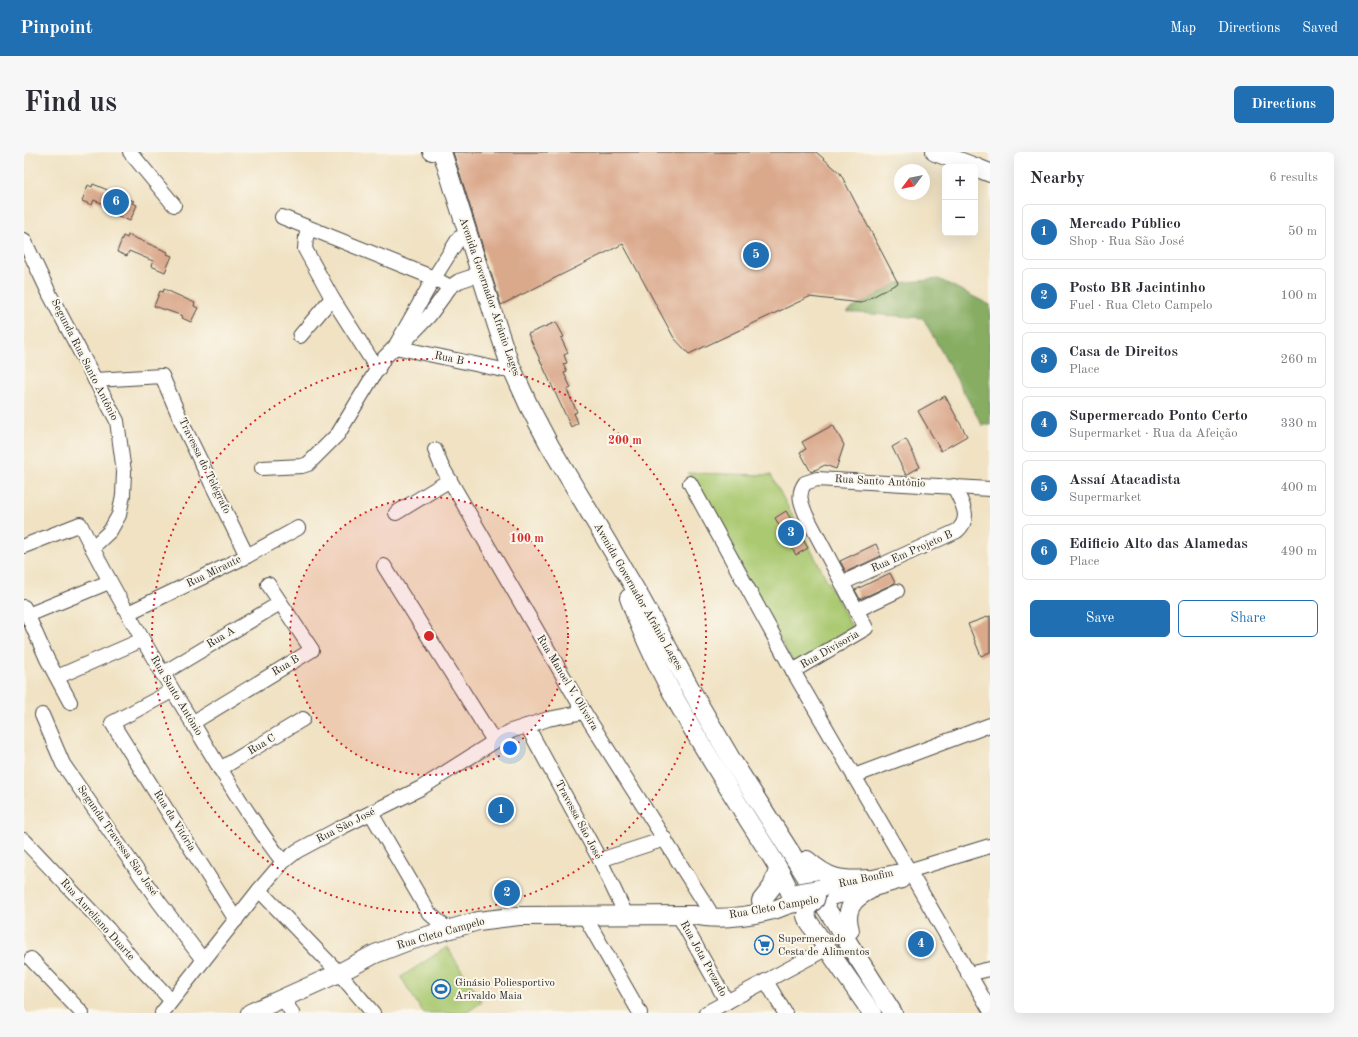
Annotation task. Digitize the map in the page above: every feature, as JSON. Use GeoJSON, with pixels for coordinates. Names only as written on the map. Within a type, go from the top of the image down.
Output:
{"type":"FeatureCollection","features":[{"type":"Feature","properties":{"kind":"main road","name":"Avenida Governador Afrânio Lages"},"geometry":{"type":"LineString","coordinates":[[433,152],[471,277],[503,370],[543,449],[635,597],[733,762],[893,1013]]}},
{"type":"Feature","properties":{"kind":"main road","name":"Avenida Governador Afrânio Lages"},"geometry":{"type":"LineString","coordinates":[[433,152],[512,368],[550,446],[635,597],[708,738],[883,1013]]}},
{"type":"Feature","properties":{"kind":"main road"},"geometry":{"type":"LineString","coordinates":[[935,152],[967,164]]}},
{"type":"Feature","properties":{"kind":"main road"},"geometry":{"type":"LineString","coordinates":[[978,168],[990,173]]}},
{"type":"Feature","properties":{"kind":"main road"},"geometry":{"type":"LineString","coordinates":[[635,597],[642,634],[663,675],[714,765],[778,870],[810,894],[850,930],[905,1013]]}},
{"type":"Feature","properties":{"kind":"main road"},"geometry":{"type":"LineString","coordinates":[[635,597],[688,669],[759,787],[810,894],[872,1013]]}},
{"type":"Feature","properties":{"kind":"main road"},"geometry":{"type":"LineString","coordinates":[[778,870],[767,905],[789,912],[810,894],[819,870],[836,879],[869,884]]}},
{"type":"Feature","properties":{"kind":"main road"},"geometry":{"type":"LineString","coordinates":[[850,930],[848,914],[851,903],[869,884]]}},
{"type":"Feature","properties":{"kind":"main road","name":"Rua Cleto Campelo"},"geometry":{"type":"LineString","coordinates":[[250,1013],[287,1006],[339,973],[375,954],[448,929],[478,921],[519,916],[694,914],[702,917],[717,917],[746,915],[767,905],[810,894]]}},
{"type":"Feature","properties":{"kind":"street"},"geometry":{"type":"LineString","coordinates":[[130,152],[174,205]]}},
{"type":"Feature","properties":{"kind":"street"},"geometry":{"type":"LineString","coordinates":[[282,217],[434,278],[450,287]]}},
{"type":"Feature","properties":{"kind":"street"},"geometry":{"type":"LineString","coordinates":[[310,229],[306,238],[305,249],[332,298],[378,370]]}},
{"type":"Feature","properties":{"kind":"street"},"geometry":{"type":"LineString","coordinates":[[395,347],[434,278],[460,238]]}},
{"type":"Feature","properties":{"kind":"street","name":"Segunda Rua Santo Antônio"},"geometry":{"type":"LineString","coordinates":[[24,240],[50,295],[117,421],[124,472],[123,495],[119,515],[110,531],[92,548]]}},
{"type":"Feature","properties":{"kind":"street"},"geometry":{"type":"LineString","coordinates":[[262,468],[302,466],[308,464],[338,434],[384,358],[395,347],[406,340],[425,321],[450,287],[459,281],[471,277]]}},
{"type":"Feature","properties":{"kind":"street"},"geometry":{"type":"LineString","coordinates":[[300,336],[332,298]]}},
{"type":"Feature","properties":{"kind":"street","name":"Rua B"},"geometry":{"type":"LineString","coordinates":[[395,347],[503,370]]}},
{"type":"Feature","properties":{"kind":"street","name":"Travessa do Telégrafo"},"geometry":{"type":"LineString","coordinates":[[95,380],[162,376],[183,425],[247,556]]}},
{"type":"Feature","properties":{"kind":"street","name":"Rua Manoel V. Oliveira"},"geometry":{"type":"LineString","coordinates":[[435,450],[450,480],[584,712],[665,840],[694,914]]}},
{"type":"Feature","properties":{"kind":"street"},"geometry":{"type":"LineString","coordinates":[[396,513],[450,480]]}},
{"type":"Feature","properties":{"kind":"street","name":"Rua Santo Antônio"},"geometry":{"type":"LineString","coordinates":[[866,628],[799,500],[802,487],[809,480],[954,486],[990,489]]}},
{"type":"Feature","properties":{"kind":"street"},"geometry":{"type":"LineString","coordinates":[[690,483],[793,671],[990,1010]]}},
{"type":"Feature","properties":{"kind":"street","name":"Rua Em Projeto B"},"geometry":{"type":"LineString","coordinates":[[842,582],[957,531],[966,520],[954,486]]}},
{"type":"Feature","properties":{"kind":"street","name":"Rua Santo Antônio"},"geometry":{"type":"LineString","coordinates":[[24,546],[41,538],[80,524],[109,582],[172,691],[263,836],[283,862]]}},
{"type":"Feature","properties":{"kind":"street","name":"Rua Mirante"},"geometry":{"type":"LineString","coordinates":[[128,613],[247,556],[298,528]]}},
{"type":"Feature","properties":{"kind":"street"},"geometry":{"type":"LineString","coordinates":[[384,566],[494,741]]}},
{"type":"Feature","properties":{"kind":"street"},"geometry":{"type":"LineString","coordinates":[[70,702],[46,659],[26,611],[109,582]]}},
{"type":"Feature","properties":{"kind":"street","name":"Rua B"},"geometry":{"type":"LineString","coordinates":[[192,723],[312,650],[268,584]]}},
{"type":"Feature","properties":{"kind":"street"},"geometry":{"type":"LineString","coordinates":[[857,610],[897,591]]}},
{"type":"Feature","properties":{"kind":"street","name":"Rua A"},"geometry":{"type":"LineString","coordinates":[[162,674],[280,603]]}},
{"type":"Feature","properties":{"kind":"street","name":"Rua Divisoria"},"geometry":{"type":"LineString","coordinates":[[793,671],[866,628]]}},
{"type":"Feature","properties":{"kind":"street"},"geometry":{"type":"LineString","coordinates":[[57,677],[142,640]]}},
{"type":"Feature","properties":{"kind":"street","name":"Rua da Vitória"},"geometry":{"type":"LineString","coordinates":[[172,691],[112,723],[236,920]]}},
{"type":"Feature","properties":{"kind":"street","name":"Rua São José"},"geometry":{"type":"LineString","coordinates":[[162,1013],[259,890],[283,862],[297,851],[421,788],[511,731],[548,719],[584,712]]}},
{"type":"Feature","properties":{"kind":"street","name":"Segunda Travessa São José"},"geometry":{"type":"LineString","coordinates":[[42,715],[62,764],[159,902],[203,960]]}},
{"type":"Feature","properties":{"kind":"street","name":"Rua C"},"geometry":{"type":"LineString","coordinates":[[220,769],[303,719]]}},
{"type":"Feature","properties":{"kind":"street"},"geometry":{"type":"LineString","coordinates":[[854,776],[990,725]]}},
{"type":"Feature","properties":{"kind":"street","name":"Travessa São José"},"geometry":{"type":"LineString","coordinates":[[527,726],[600,860],[626,915]]}},
{"type":"Feature","properties":{"kind":"street"},"geometry":{"type":"LineString","coordinates":[[371,813],[429,913],[448,929]]}},
{"type":"Feature","properties":{"kind":"street","name":"Rua Aureliano Duarte"},"geometry":{"type":"LineString","coordinates":[[24,840],[108,929],[132,960],[172,1000]]}},
{"type":"Feature","properties":{"kind":"street"},"geometry":{"type":"LineString","coordinates":[[600,860],[665,840]]}},
{"type":"Feature","properties":{"kind":"street","name":"Rua Bonfim"},"geometry":{"type":"LineString","coordinates":[[810,894],[869,884],[990,846]]}},
{"type":"Feature","properties":{"kind":"street"},"geometry":{"type":"LineString","coordinates":[[259,890],[339,973],[373,1013]]}},
{"type":"Feature","properties":{"kind":"street","name":"Rua Jota Prezado"},"geometry":{"type":"LineString","coordinates":[[694,914],[727,1002]]}},
{"type":"Feature","properties":{"kind":"street"},"geometry":{"type":"LineString","coordinates":[[584,915],[640,1013]]}},
{"type":"Feature","properties":{"kind":"street"},"geometry":{"type":"LineString","coordinates":[[706,1013],[820,952]]}},
{"type":"Feature","properties":{"kind":"street"},"geometry":{"type":"LineString","coordinates":[[31,959],[82,1013]]}},
{"type":"Feature","properties":{"kind":"street"},"geometry":{"type":"LineString","coordinates":[[968,974],[990,968]]}},
{"type":"Feature","properties":{"kind":"street"},"geometry":{"type":"LineString","coordinates":[[766,981],[785,1013]]}},
{"type":"Feature","properties":{"kind":"green space"},"geometry":{"type":"Polygon","coordinates":[[[939,279],[990,305],[990,425],[982,425],[923,318],[846,312],[898,283],[939,279]]]}},
{"type":"Feature","properties":{"kind":"green space"},"geometry":{"type":"Polygon","coordinates":[[[688,473],[771,475],[854,631],[794,664],[688,473]]]}},
{"type":"Feature","properties":{"kind":"green space","name":"Ginásio Poliesportivo Arivaldo Maia"},"geometry":{"type":"Polygon","coordinates":[[[447,947],[482,1002],[466,1013],[423,1013],[401,977],[447,947]]]}},
{"type":"Feature","properties":{"kind":"building"},"geometry":{"type":"Polygon","coordinates":[[[453,152],[816,152],[840,173],[898,283],[861,303],[809,297],[689,354],[674,338],[623,244],[501,305],[453,152]]]}},
{"type":"Feature","properties":{"kind":"building"},"geometry":{"type":"Polygon","coordinates":[[[93,184],[134,201],[132,203],[137,205],[130,221],[116,215],[118,210],[94,200],[92,205],[82,201],[88,185],[92,187],[93,184]]]}},
{"type":"Feature","properties":{"kind":"building"},"geometry":{"type":"Polygon","coordinates":[[[128,235],[168,252],[167,254],[172,256],[165,272],[151,266],[153,261],[129,251],[127,256],[117,252],[123,236],[127,238],[128,235]]]}},
{"type":"Feature","properties":{"kind":"building"},"geometry":{"type":"Polygon","coordinates":[[[164,289],[195,303],[194,306],[198,308],[191,322],[182,318],[183,316],[154,306],[160,291],[163,292],[164,289]]]}},
{"type":"Feature","properties":{"kind":"building"},"geometry":{"type":"Polygon","coordinates":[[[556,322],[564,337],[561,338],[568,353],[564,355],[567,363],[563,364],[567,372],[564,373],[571,388],[567,390],[577,412],[574,413],[578,423],[571,427],[528,334],[556,322]]]}},
{"type":"Feature","properties":{"kind":"building"},"geometry":{"type":"Polygon","coordinates":[[[945,396],[967,436],[941,451],[918,411],[945,396]]]}},
{"type":"Feature","properties":{"kind":"building"},"geometry":{"type":"Polygon","coordinates":[[[833,425],[844,445],[836,469],[825,465],[811,472],[800,452],[806,449],[802,442],[833,425]]]}},
{"type":"Feature","properties":{"kind":"building"},"geometry":{"type":"Polygon","coordinates":[[[906,439],[920,467],[906,475],[892,447],[906,439]]]}},
{"type":"Feature","properties":{"kind":"building"},"geometry":{"type":"Polygon","coordinates":[[[786,511],[808,548],[796,555],[775,518],[786,511]]]}},
{"type":"Feature","properties":{"kind":"building"},"geometry":{"type":"Polygon","coordinates":[[[876,544],[881,556],[846,572],[840,561],[876,544]]]}},
{"type":"Feature","properties":{"kind":"building"},"geometry":{"type":"Polygon","coordinates":[[[890,573],[895,583],[860,599],[855,590],[890,573]]]}},
{"type":"Feature","properties":{"kind":"building"},"geometry":{"type":"Polygon","coordinates":[[[990,616],[990,652],[981,656],[968,624],[990,616]]]}},
{"type":"Feature","properties":{"kind":"place","name":"Edificio Alto das Alamedas"},"geometry":{"type":"Point","coordinates":[116,202]}},
{"type":"Feature","properties":{"kind":"place","name":"Assaí Atacadista"},"geometry":{"type":"Point","coordinates":[756,255]}},
{"type":"Feature","properties":{"kind":"place","name":"Casa de Direitos"},"geometry":{"type":"Point","coordinates":[791,533]}},
{"type":"Feature","properties":{"kind":"place","name":"Mercado Público"},"geometry":{"type":"Point","coordinates":[501,810]}},
{"type":"Feature","properties":{"kind":"place","name":"Posto BR Jacintinho"},"geometry":{"type":"Point","coordinates":[507,893]}},
{"type":"Feature","properties":{"kind":"place","name":"Supermercado Ponto Certo"},"geometry":{"type":"Point","coordinates":[921,944]}},
{"type":"Feature","properties":{"kind":"place","name":"Supermercado Cesta de Alimentos"},"geometry":{"type":"Point","coordinates":[764,945]}},
{"type":"Feature","properties":{"kind":"place","name":"Ginásio Poliesportivo Arivaldo Maia"},"geometry":{"type":"Point","coordinates":[441,989]}}]}
